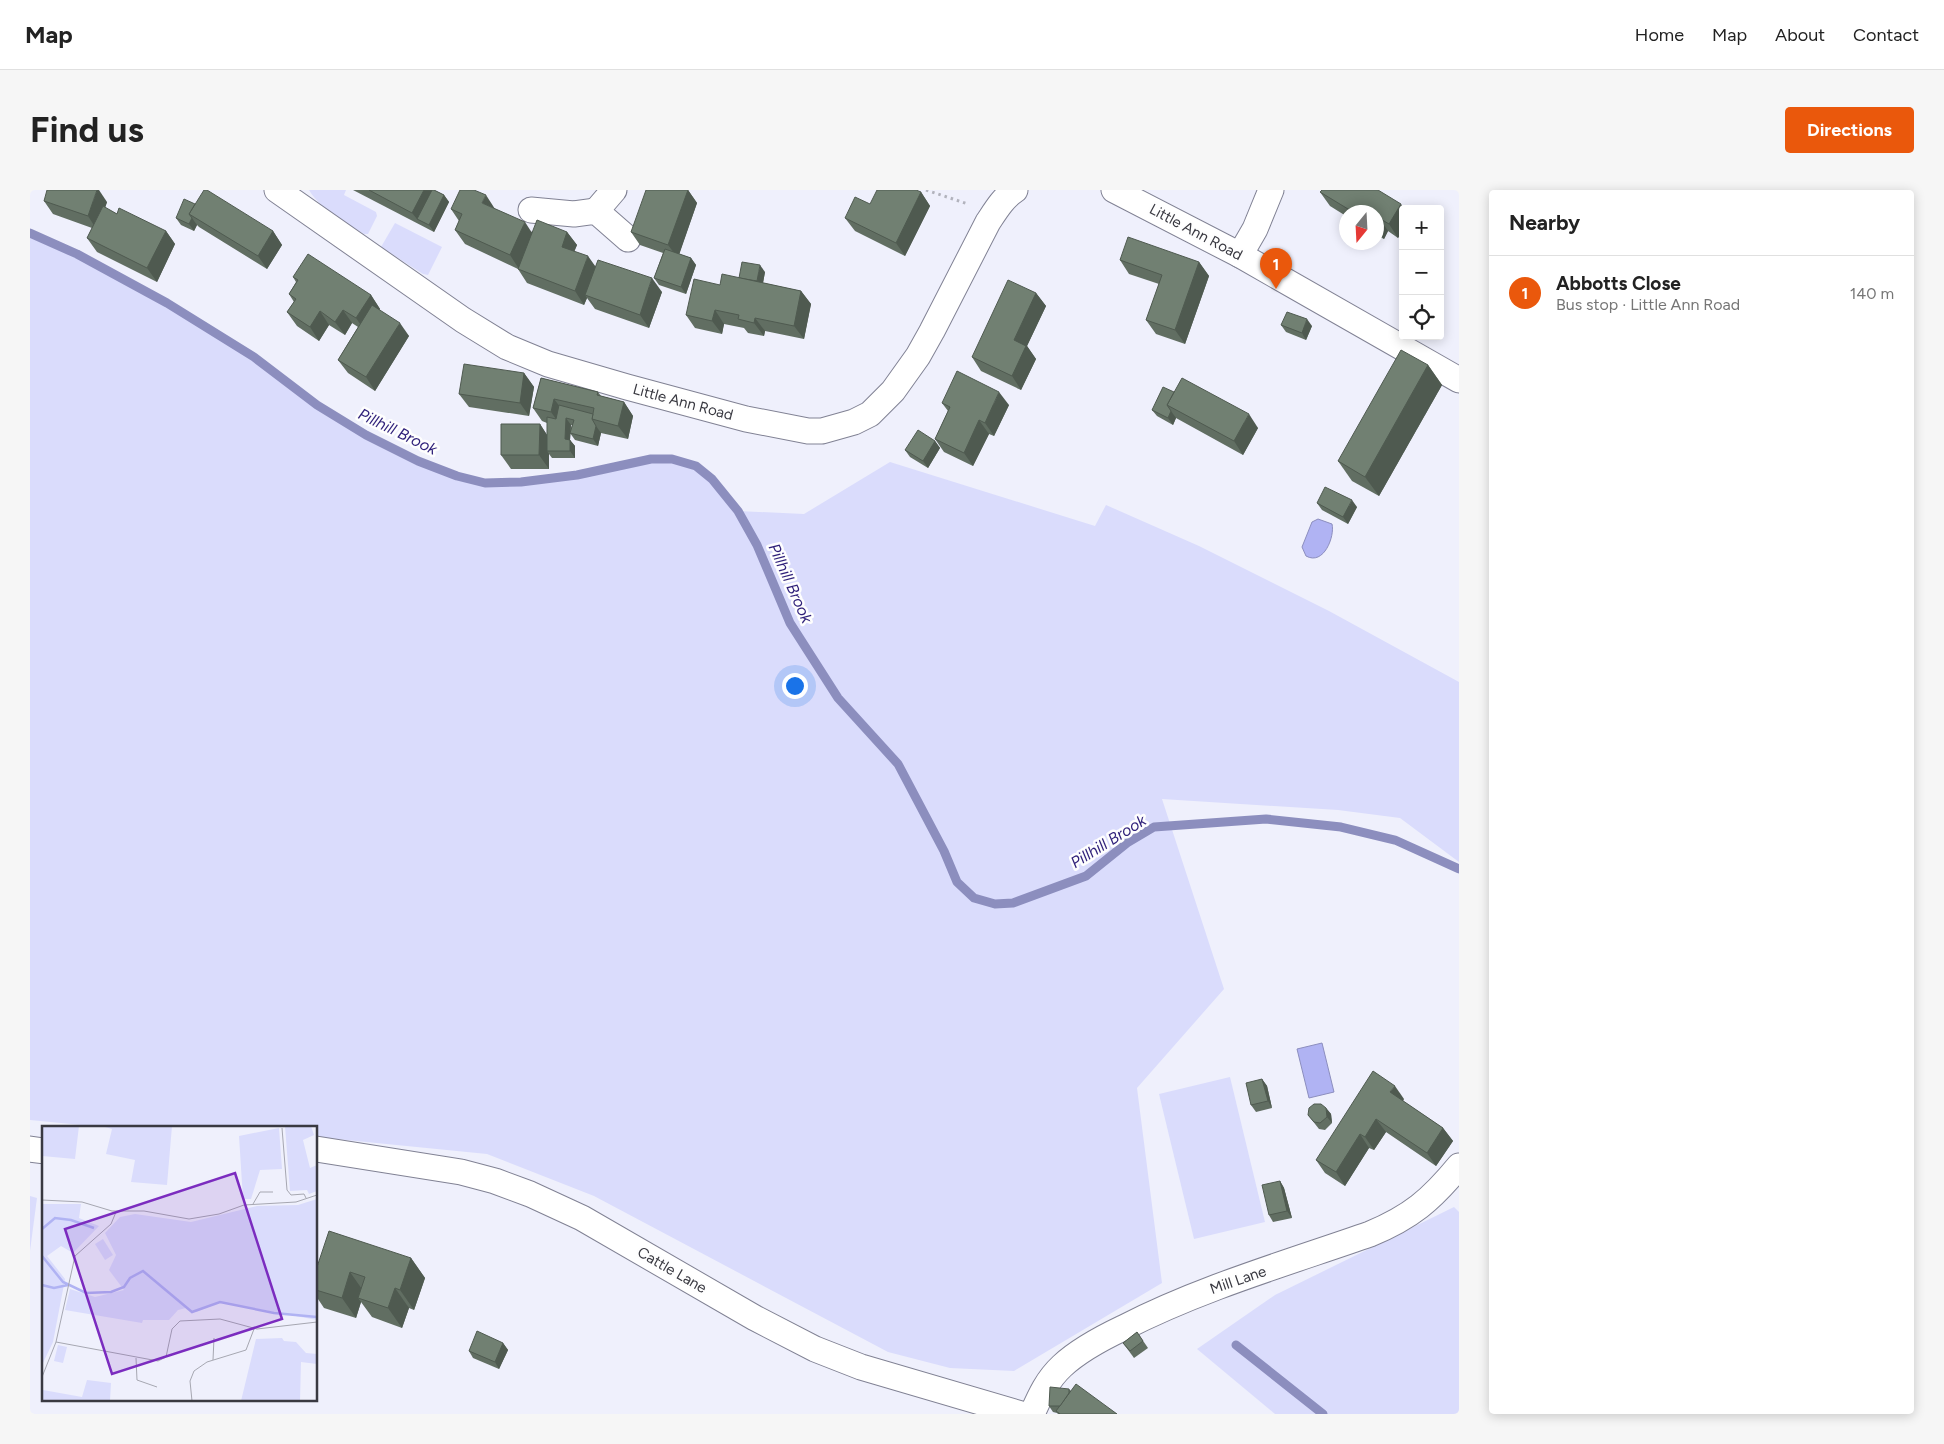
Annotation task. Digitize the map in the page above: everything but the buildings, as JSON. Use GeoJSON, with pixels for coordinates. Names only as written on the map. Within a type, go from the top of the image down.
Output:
{"type":"FeatureCollection","features":[{"type":"Feature","properties":{"kind":"street","name":"Little Ann Road"},"geometry":{"type":"LineString","coordinates":[[277,190],[462,320],[515,350],[548,364],[654,394],[746,419],[808,431],[822,430],[854,422],[870,414],[893,391],[929,336],[994,214],[1009,194],[1015,190]]}},
{"type":"Feature","properties":{"kind":"street"},"geometry":{"type":"LineString","coordinates":[[532,210],[574,214],[596,211],[614,190]]}},
{"type":"Feature","properties":{"kind":"street","name":"Little Ann Road"},"geometry":{"type":"LineString","coordinates":[[1114,190],[1240,256],[1459,380]]}},
{"type":"Feature","properties":{"kind":"street"},"geometry":{"type":"LineString","coordinates":[[1240,256],[1255,228],[1271,190]]}},
{"type":"Feature","properties":{"kind":"street"},"geometry":{"type":"LineString","coordinates":[[596,211],[628,239]]}},
{"type":"Feature","properties":{"kind":"street","name":"Cattle Lane"},"geometry":{"type":"LineString","coordinates":[[318,1149],[461,1172],[504,1184],[582,1218],[755,1318],[815,1350],[861,1367],[1021,1414]]}},
{"type":"Feature","properties":{"kind":"street","name":"Mill Lane"},"geometry":{"type":"LineString","coordinates":[[1032,1414],[1052,1375],[1063,1364],[1099,1340],[1178,1301],[1394,1224],[1414,1212],[1431,1198],[1459,1166]]}},
{"type":"Feature","properties":{"kind":"path"},"geometry":{"type":"LineString","coordinates":[[926,190],[994,214]]}},
{"type":"Feature","properties":{"kind":"shaded area"},"geometry":{"type":"Polygon","coordinates":[[[309,190],[346,190],[344,195],[376,212],[377,216],[368,234],[364,234],[327,210],[309,190]]]}},
{"type":"Feature","properties":{"kind":"shaded area"},"geometry":{"type":"Polygon","coordinates":[[[395,223],[442,247],[428,275],[423,274],[381,247],[395,223]]]}},
{"type":"Feature","properties":{"kind":"shaded area"},"geometry":{"type":"Polygon","coordinates":[[[30,233],[88,260],[173,306],[254,358],[310,400],[360,431],[420,461],[472,480],[495,484],[530,482],[576,475],[638,461],[670,459],[685,462],[703,472],[738,511],[804,514],[890,462],[1095,526],[1106,505],[1199,546],[1329,611],[1459,682],[1459,862],[1400,818],[1338,810],[1162,799],[1224,989],[1137,1088],[1162,1283],[1014,1371],[950,1368],[888,1352],[594,1196],[487,1154],[318,1137],[318,1126],[92,1126],[30,1120],[30,233]]]}},
{"type":"Feature","properties":{"kind":"shaded area"},"geometry":{"type":"Polygon","coordinates":[[[1230,1077],[1265,1222],[1194,1239],[1159,1094],[1230,1077]]]}},
{"type":"Feature","properties":{"kind":"shaded area"},"geometry":{"type":"Polygon","coordinates":[[[30,1196],[37,1198],[30,1251],[30,1196]]]}},
{"type":"Feature","properties":{"kind":"shaded area"},"geometry":{"type":"Polygon","coordinates":[[[1454,1207],[1459,1212],[1459,1414],[1275,1414],[1197,1349],[1275,1295],[1454,1207]]]}},
{"type":"Feature","properties":{"kind":"water"},"geometry":{"type":"Polygon","coordinates":[[[1318,519],[1332,524],[1332,535],[1323,553],[1318,557],[1312,558],[1306,556],[1302,547],[1312,522],[1318,519]]]}},
{"type":"Feature","properties":{"kind":"water"},"geometry":{"type":"Polygon","coordinates":[[[1322,1043],[1334,1092],[1309,1098],[1297,1049],[1322,1043]]]}},
{"type":"Feature","properties":{"kind":"waterway","name":"Pillhill Brook"},"geometry":{"type":"LineString","coordinates":[[30,233],[77,254],[167,303],[254,357],[317,405],[366,435],[418,461],[457,476],[485,483],[521,482],[577,475],[651,459],[672,459],[696,466],[712,479],[738,511],[757,545],[790,623],[838,698],[898,764],[944,851],[957,882],[974,898],[995,904],[1013,903],[1086,876],[1127,843],[1154,827],[1266,819],[1341,827],[1395,840],[1459,869]]}},
{"type":"Feature","properties":{"kind":"waterway"},"geometry":{"type":"LineString","coordinates":[[1236,1345],[1323,1414]]}},
{"type":"Feature","properties":{"kind":"place","name":"Abbotts Close"},"geometry":{"type":"Point","coordinates":[1276,289]}}]}
